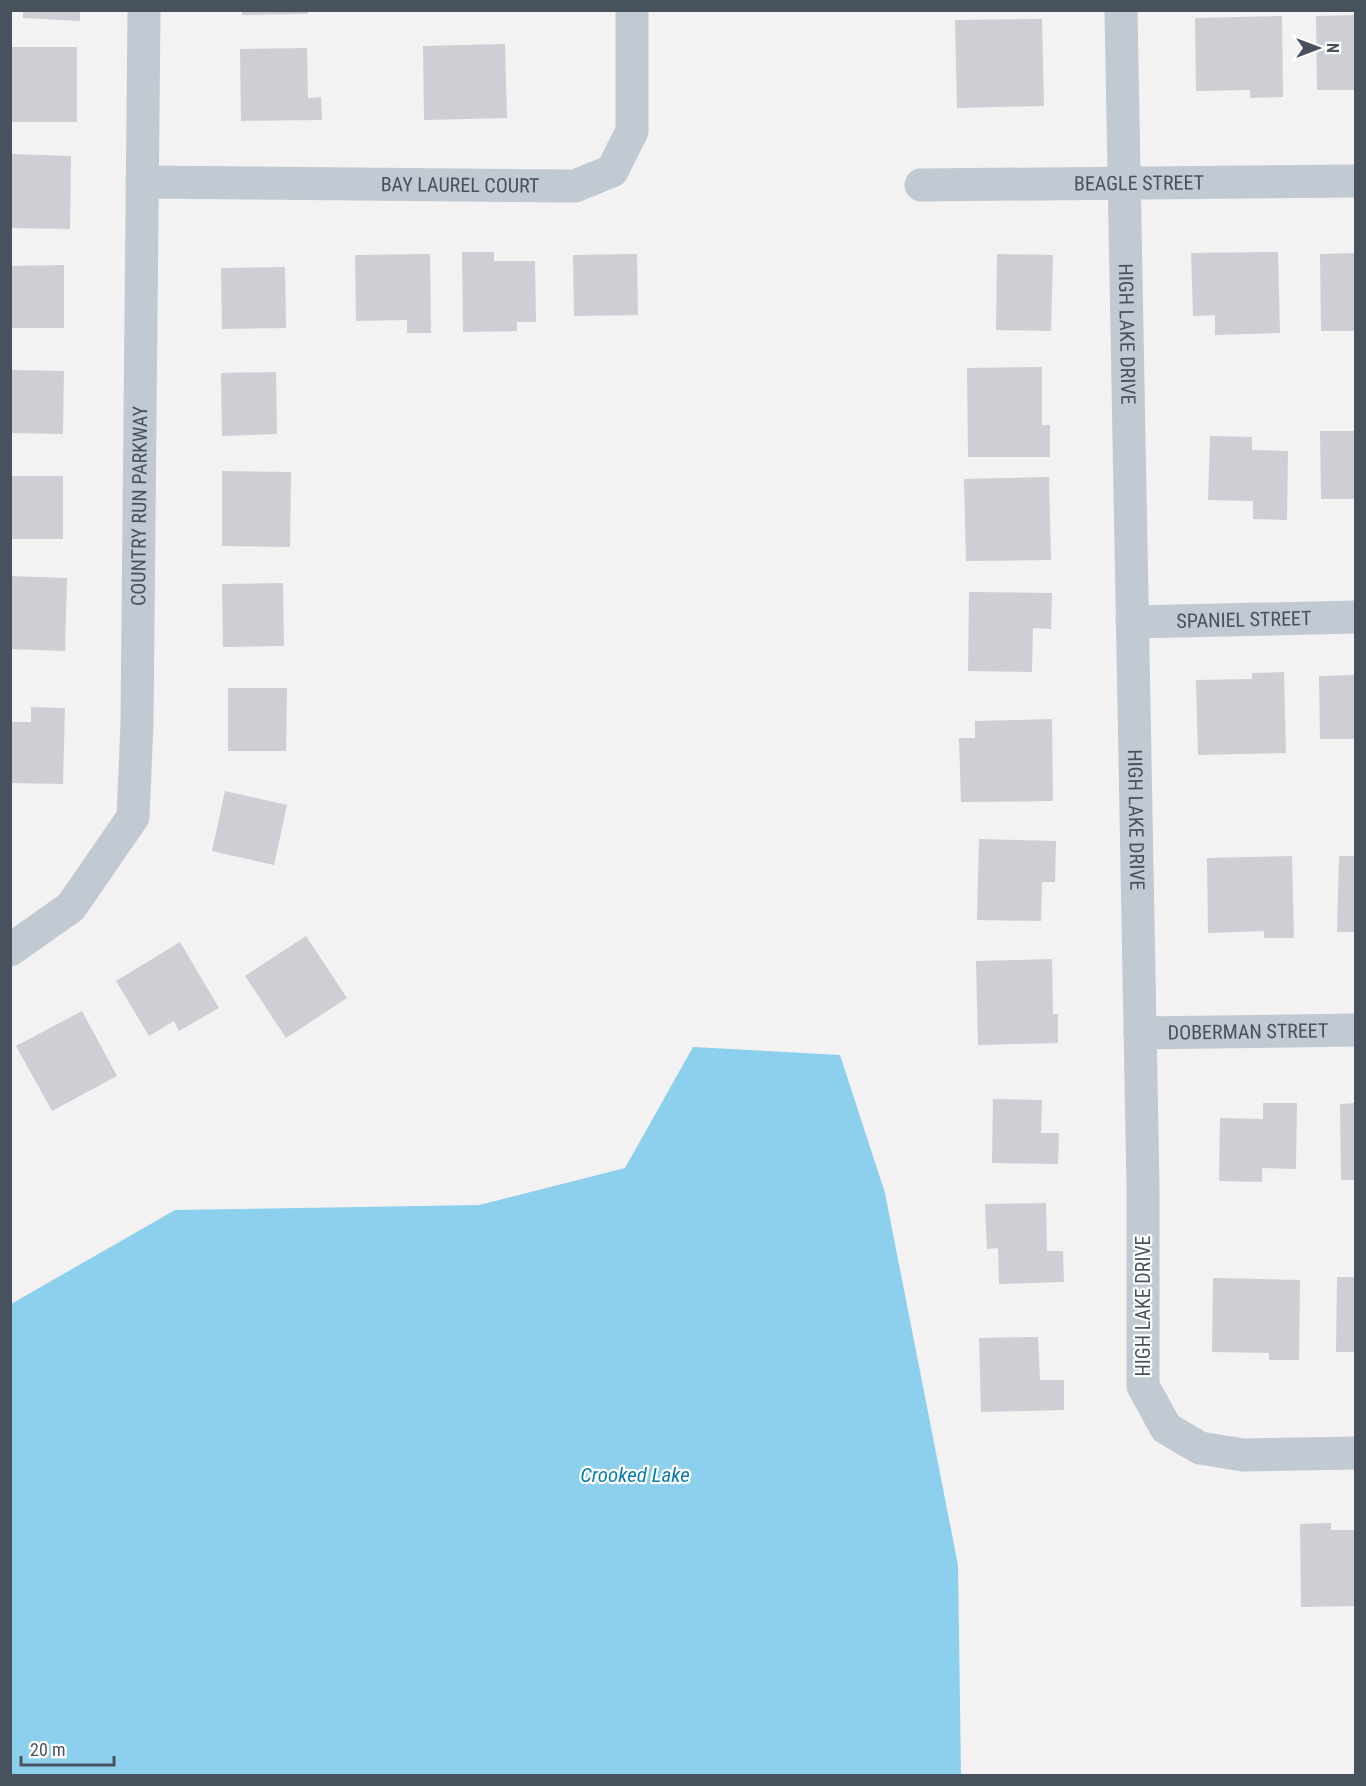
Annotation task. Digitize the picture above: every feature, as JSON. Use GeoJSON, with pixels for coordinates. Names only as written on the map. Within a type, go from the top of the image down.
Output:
{"type":"FeatureCollection","features":[{"type":"Feature","properties":{"kind":"street","name":"COUNTRY RUN PARKWAY"},"geometry":{"type":"LineString","coordinates":[[10,950],[71,907],[133,817],[137,724],[144,10]]}},
{"type":"Feature","properties":{"kind":"street","name":"HIGH LAKE DRIVE"},"geometry":{"type":"LineString","coordinates":[[1121,10],[1140,1033],[1143,1386],[1166,1428],[1200,1448],[1243,1455],[1356,1453]]}},
{"type":"Feature","properties":{"kind":"street","name":"BAY LAUREL COURT"},"geometry":{"type":"LineString","coordinates":[[142,182],[575,186],[612,171],[632,131],[632,13]]}},
{"type":"Feature","properties":{"kind":"street","name":"BEAGLE STREET"},"geometry":{"type":"LineString","coordinates":[[921,185],[1356,181]]}},
{"type":"Feature","properties":{"kind":"street","name":"SPANIEL STREET"},"geometry":{"type":"LineString","coordinates":[[1132,622],[1356,617]]}},
{"type":"Feature","properties":{"kind":"street","name":"DOBERMAN STREET"},"geometry":{"type":"LineString","coordinates":[[1140,1033],[1356,1030]]}},
{"type":"Feature","properties":{"kind":"water","name":"Crooked Lake"},"geometry":{"type":"Polygon","coordinates":[[[693,1047],[840,1055],[885,1193],[958,1565],[961,1775],[11,1775],[11,1304],[175,1210],[479,1205],[625,1168],[693,1047]]]}},
{"type":"Feature","properties":{"kind":"building"},"geometry":{"type":"Polygon","coordinates":[[[23,10],[80,10],[80,21],[23,18],[23,10]]]}},
{"type":"Feature","properties":{"kind":"building"},"geometry":{"type":"Polygon","coordinates":[[[242,10],[308,10],[308,14],[242,15],[242,10]]]}},
{"type":"Feature","properties":{"kind":"building"},"geometry":{"type":"Polygon","coordinates":[[[1356,15],[1356,90],[1317,90],[1316,16],[1356,15]]]}},
{"type":"Feature","properties":{"kind":"building"},"geometry":{"type":"Polygon","coordinates":[[[1282,16],[1283,97],[1250,98],[1250,90],[1196,91],[1195,18],[1282,16]]]}},
{"type":"Feature","properties":{"kind":"building"},"geometry":{"type":"Polygon","coordinates":[[[1042,19],[1044,106],[957,108],[955,20],[1042,19]]]}},
{"type":"Feature","properties":{"kind":"building"},"geometry":{"type":"Polygon","coordinates":[[[505,44],[507,118],[424,120],[423,46],[505,44]]]}},
{"type":"Feature","properties":{"kind":"building"},"geometry":{"type":"Polygon","coordinates":[[[10,47],[77,47],[77,122],[10,122],[10,47]]]}},
{"type":"Feature","properties":{"kind":"building"},"geometry":{"type":"Polygon","coordinates":[[[307,48],[308,98],[321,97],[322,120],[241,121],[240,49],[307,48]]]}},
{"type":"Feature","properties":{"kind":"building"},"geometry":{"type":"Polygon","coordinates":[[[10,154],[71,156],[70,229],[10,228],[10,154]]]}},
{"type":"Feature","properties":{"kind":"building"},"geometry":{"type":"Polygon","coordinates":[[[462,252],[494,252],[494,261],[535,261],[536,322],[517,322],[517,331],[463,332],[462,252]]]}},
{"type":"Feature","properties":{"kind":"building"},"geometry":{"type":"Polygon","coordinates":[[[1278,252],[1280,333],[1215,335],[1215,315],[1193,316],[1191,253],[1278,252]]]}},
{"type":"Feature","properties":{"kind":"building"},"geometry":{"type":"Polygon","coordinates":[[[1356,253],[1356,331],[1321,331],[1320,254],[1356,253]]]}},
{"type":"Feature","properties":{"kind":"building"},"geometry":{"type":"Polygon","coordinates":[[[430,254],[431,333],[407,333],[407,320],[356,321],[355,255],[430,254]]]}},
{"type":"Feature","properties":{"kind":"building"},"geometry":{"type":"Polygon","coordinates":[[[637,254],[638,315],[574,316],[573,255],[637,254]]]}},
{"type":"Feature","properties":{"kind":"building"},"geometry":{"type":"Polygon","coordinates":[[[997,254],[1053,255],[1051,331],[996,330],[997,254]]]}},
{"type":"Feature","properties":{"kind":"building"},"geometry":{"type":"Polygon","coordinates":[[[64,265],[64,328],[10,328],[10,266],[64,265]]]}},
{"type":"Feature","properties":{"kind":"building"},"geometry":{"type":"Polygon","coordinates":[[[285,267],[286,328],[222,329],[221,268],[285,267]]]}},
{"type":"Feature","properties":{"kind":"building"},"geometry":{"type":"Polygon","coordinates":[[[1042,367],[1042,425],[1050,425],[1050,457],[968,457],[967,368],[1042,367]]]}},
{"type":"Feature","properties":{"kind":"building"},"geometry":{"type":"Polygon","coordinates":[[[10,370],[64,371],[63,434],[10,433],[10,370]]]}},
{"type":"Feature","properties":{"kind":"building"},"geometry":{"type":"Polygon","coordinates":[[[276,372],[277,434],[222,436],[221,373],[276,372]]]}},
{"type":"Feature","properties":{"kind":"building"},"geometry":{"type":"Polygon","coordinates":[[[1320,431],[1356,431],[1356,499],[1321,499],[1320,431]]]}},
{"type":"Feature","properties":{"kind":"building"},"geometry":{"type":"Polygon","coordinates":[[[1210,436],[1252,437],[1252,450],[1288,451],[1287,520],[1253,519],[1253,501],[1208,500],[1210,436]]]}},
{"type":"Feature","properties":{"kind":"building"},"geometry":{"type":"Polygon","coordinates":[[[222,471],[291,472],[290,547],[222,546],[222,471]]]}},
{"type":"Feature","properties":{"kind":"building"},"geometry":{"type":"Polygon","coordinates":[[[10,476],[63,476],[63,539],[10,539],[10,476]]]}},
{"type":"Feature","properties":{"kind":"building"},"geometry":{"type":"Polygon","coordinates":[[[1049,477],[1051,560],[966,561],[964,479],[1049,477]]]}},
{"type":"Feature","properties":{"kind":"building"},"geometry":{"type":"Polygon","coordinates":[[[10,576],[67,578],[65,651],[10,649],[10,576]]]}},
{"type":"Feature","properties":{"kind":"building"},"geometry":{"type":"Polygon","coordinates":[[[283,583],[284,646],[223,647],[222,584],[283,583]]]}},
{"type":"Feature","properties":{"kind":"building"},"geometry":{"type":"Polygon","coordinates":[[[969,592],[1052,593],[1051,629],[1033,628],[1032,672],[968,671],[969,592]]]}},
{"type":"Feature","properties":{"kind":"building"},"geometry":{"type":"Polygon","coordinates":[[[1284,672],[1286,753],[1198,755],[1196,680],[1252,679],[1252,673],[1284,672]]]}},
{"type":"Feature","properties":{"kind":"building"},"geometry":{"type":"Polygon","coordinates":[[[1356,675],[1356,739],[1320,739],[1319,676],[1356,675]]]}},
{"type":"Feature","properties":{"kind":"building"},"geometry":{"type":"Polygon","coordinates":[[[228,688],[287,688],[286,751],[228,751],[228,688]]]}},
{"type":"Feature","properties":{"kind":"building"},"geometry":{"type":"Polygon","coordinates":[[[31,707],[65,708],[63,784],[10,783],[10,722],[31,722],[31,707]]]}},
{"type":"Feature","properties":{"kind":"building"},"geometry":{"type":"Polygon","coordinates":[[[1052,719],[1053,801],[961,802],[959,738],[975,738],[975,721],[1052,719]]]}},
{"type":"Feature","properties":{"kind":"building"},"geometry":{"type":"Polygon","coordinates":[[[225,791],[287,805],[274,865],[212,851],[225,791]]]}},
{"type":"Feature","properties":{"kind":"building"},"geometry":{"type":"Polygon","coordinates":[[[979,839],[1056,841],[1055,882],[1042,882],[1041,921],[977,920],[979,839]]]}},
{"type":"Feature","properties":{"kind":"building"},"geometry":{"type":"Polygon","coordinates":[[[1292,856],[1294,938],[1264,938],[1264,931],[1208,933],[1207,858],[1292,856]]]}},
{"type":"Feature","properties":{"kind":"building"},"geometry":{"type":"Polygon","coordinates":[[[1339,856],[1356,856],[1356,932],[1337,932],[1339,856]]]}},
{"type":"Feature","properties":{"kind":"building"},"geometry":{"type":"Polygon","coordinates":[[[306,936],[347,998],[286,1038],[245,976],[306,936]]]}},
{"type":"Feature","properties":{"kind":"building"},"geometry":{"type":"Polygon","coordinates":[[[180,942],[219,1008],[179,1031],[174,1021],[149,1036],[116,981],[180,942]]]}},
{"type":"Feature","properties":{"kind":"building"},"geometry":{"type":"Polygon","coordinates":[[[1052,959],[1053,1014],[1058,1014],[1058,1043],[978,1045],[976,961],[1052,959]]]}},
{"type":"Feature","properties":{"kind":"building"},"geometry":{"type":"Polygon","coordinates":[[[82,1011],[117,1076],[52,1111],[16,1046],[82,1011]]]}},
{"type":"Feature","properties":{"kind":"building"},"geometry":{"type":"Polygon","coordinates":[[[993,1099],[1042,1100],[1041,1133],[1059,1133],[1058,1164],[992,1163],[993,1099]]]}},
{"type":"Feature","properties":{"kind":"building"},"geometry":{"type":"Polygon","coordinates":[[[1263,1103],[1297,1103],[1296,1169],[1262,1168],[1262,1182],[1219,1181],[1220,1118],[1263,1119],[1263,1103]]]}},
{"type":"Feature","properties":{"kind":"building"},"geometry":{"type":"Polygon","coordinates":[[[1356,1103],[1356,1180],[1341,1180],[1340,1104],[1356,1103]]]}},
{"type":"Feature","properties":{"kind":"building"},"geometry":{"type":"Polygon","coordinates":[[[1046,1203],[1047,1251],[1063,1251],[1064,1282],[999,1284],[998,1248],[987,1249],[985,1204],[1046,1203]]]}},
{"type":"Feature","properties":{"kind":"building"},"geometry":{"type":"Polygon","coordinates":[[[1337,1277],[1356,1277],[1356,1352],[1336,1352],[1337,1277]]]}},
{"type":"Feature","properties":{"kind":"building"},"geometry":{"type":"Polygon","coordinates":[[[1213,1278],[1300,1280],[1299,1360],[1269,1360],[1269,1353],[1212,1352],[1213,1278]]]}},
{"type":"Feature","properties":{"kind":"building"},"geometry":{"type":"Polygon","coordinates":[[[1038,1337],[1040,1380],[1064,1380],[1064,1410],[981,1412],[979,1338],[1038,1337]]]}},
{"type":"Feature","properties":{"kind":"building"},"geometry":{"type":"Polygon","coordinates":[[[1331,1523],[1331,1530],[1356,1530],[1356,1606],[1301,1607],[1300,1524],[1331,1523]]]}}]}
